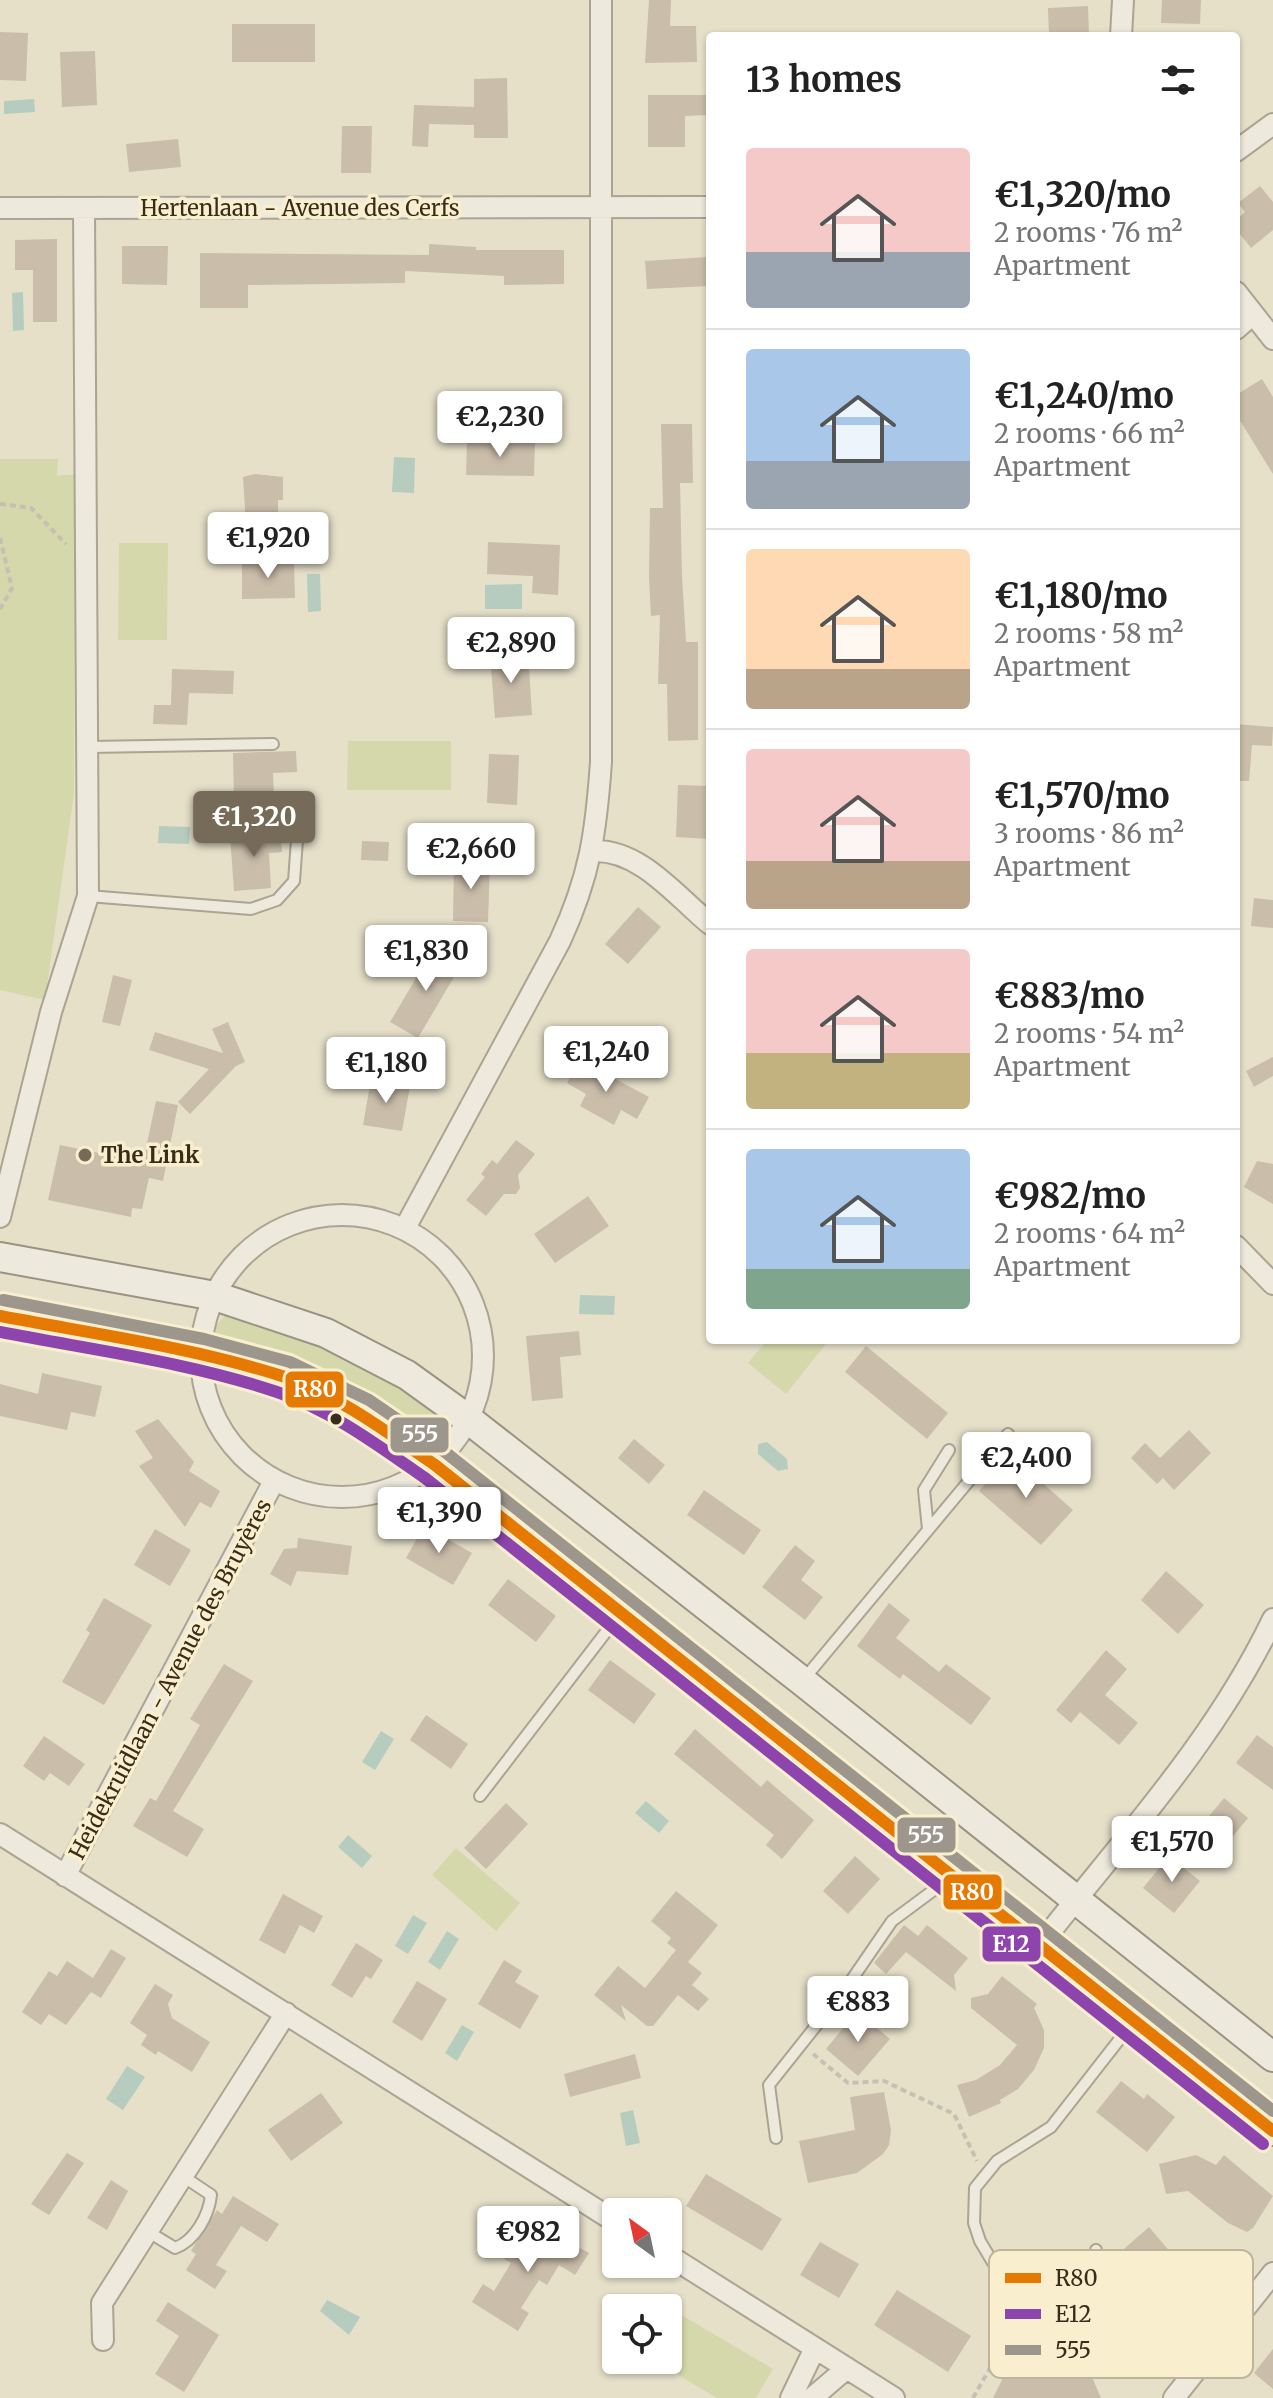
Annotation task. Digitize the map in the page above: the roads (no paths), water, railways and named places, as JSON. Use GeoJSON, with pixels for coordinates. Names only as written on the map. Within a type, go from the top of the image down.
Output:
{"type":"FeatureCollection","features":[{"type":"Feature","properties":{"kind":"street"},"geometry":{"type":"LineString","coordinates":[[405,1228],[560,941],[581,896],[593,851],[601,762],[601,0]]}},
{"type":"Feature","properties":{"kind":"street"},"geometry":{"type":"LineString","coordinates":[[1121,32],[1123,0]]}},
{"type":"Feature","properties":{"kind":"street"},"geometry":{"type":"LineString","coordinates":[[1240,148],[1273,124]]}},
{"type":"Feature","properties":{"kind":"street","name":"Hertenlaan - Avenue des Cerfs"},"geometry":{"type":"LineString","coordinates":[[0,208],[706,207]]}},
{"type":"Feature","properties":{"kind":"street"},"geometry":{"type":"LineString","coordinates":[[0,1217],[51,1012],[88,896],[84,209]]}},
{"type":"Feature","properties":{"kind":"street"},"geometry":{"type":"LineString","coordinates":[[1240,297],[1273,339]]}},
{"type":"Feature","properties":{"kind":"street"},"geometry":{"type":"LineString","coordinates":[[1240,325],[1253,314]]}},
{"type":"Feature","properties":{"kind":"street"},"geometry":{"type":"LineString","coordinates":[[593,851],[627,857],[706,921]]}},
{"type":"Feature","properties":{"kind":"street"},"geometry":{"type":"LineString","coordinates":[[358,1214],[405,1228],[428,1242],[461,1278],[479,1317],[484,1351],[481,1383],[468,1419],[432,1470],[386,1492],[352,1499],[322,1498],[274,1481],[258,1471],[228,1441],[210,1409],[201,1355],[204,1328],[215,1296],[240,1256],[279,1227],[313,1216],[358,1214]]}},
{"type":"Feature","properties":{"kind":"street"},"geometry":{"type":"LineString","coordinates":[[1240,1250],[1273,1284]]}},
{"type":"Feature","properties":{"kind":"street"},"geometry":{"type":"LineString","coordinates":[[0,1257],[215,1296],[288,1319],[368,1352],[468,1419],[1273,2057]]}},
{"type":"Feature","properties":{"kind":"street"},"geometry":{"type":"LineString","coordinates":[[0,1316],[251,1366],[314,1390],[361,1414],[435,1465],[619,1615],[1273,2131]]}},
{"type":"Feature","properties":{"kind":"street","name":"Heidekruidlaan - Avenue des Bruyères"},"geometry":{"type":"LineString","coordinates":[[65,1876],[274,1481]]}},
{"type":"Feature","properties":{"kind":"street"},"geometry":{"type":"LineString","coordinates":[[1039,1946],[1148,1813],[1228,1704],[1273,1619]]}},
{"type":"Feature","properties":{"kind":"street"},"geometry":{"type":"LineString","coordinates":[[0,1834],[602,2213]]}},
{"type":"Feature","properties":{"kind":"street"},"geometry":{"type":"LineString","coordinates":[[103,2340],[102,2303],[286,2013]]}},
{"type":"Feature","properties":{"kind":"street"},"geometry":{"type":"LineString","coordinates":[[682,2264],[894,2398]]}},
{"type":"Feature","properties":{"kind":"street"},"geometry":{"type":"LineString","coordinates":[[1253,2298],[1273,2273]]}},
{"type":"Feature","properties":{"kind":"street"},"geometry":{"type":"LineString","coordinates":[[791,2398],[815,2348]]}},
{"type":"Feature","properties":{"kind":"street"},"geometry":{"type":"LineString","coordinates":[[812,2398],[847,2368]]}},
{"type":"Feature","properties":{"kind":"street"},"geometry":{"type":"LineString","coordinates":[[1174,2398],[1190,2378]]}},
{"type":"Feature","properties":{"kind":"lane"},"geometry":{"type":"LineString","coordinates":[[89,747],[273,744]]}},
{"type":"Feature","properties":{"kind":"lane"},"geometry":{"type":"LineString","coordinates":[[88,896],[251,909],[277,900],[294,881],[297,840]]}},
{"type":"Feature","properties":{"kind":"lane"},"geometry":{"type":"LineString","coordinates":[[802,1681],[1008,1434]]}},
{"type":"Feature","properties":{"kind":"lane"},"geometry":{"type":"LineString","coordinates":[[928,1529],[924,1490],[949,1450]]}},
{"type":"Feature","properties":{"kind":"lane"},"geometry":{"type":"LineString","coordinates":[[480,1796],[619,1615]]}},
{"type":"Feature","properties":{"kind":"lane"},"geometry":{"type":"LineString","coordinates":[[776,2138],[769,2085],[892,1921],[952,1876]]}},
{"type":"Feature","properties":{"kind":"lane"},"geometry":{"type":"LineString","coordinates":[[989,2254],[977,2232],[973,2203],[975,2188],[984,2174],[1051,2127],[1134,2021]]}},
{"type":"Feature","properties":{"kind":"lane"},"geometry":{"type":"LineString","coordinates":[[147,2231],[175,2248],[187,2244],[210,2209],[211,2195],[181,2175]]}},
{"type":"Feature","properties":{"kind":"place","name":"The Link"},"geometry":{"type":"Point","coordinates":[85,1155]}}]}
